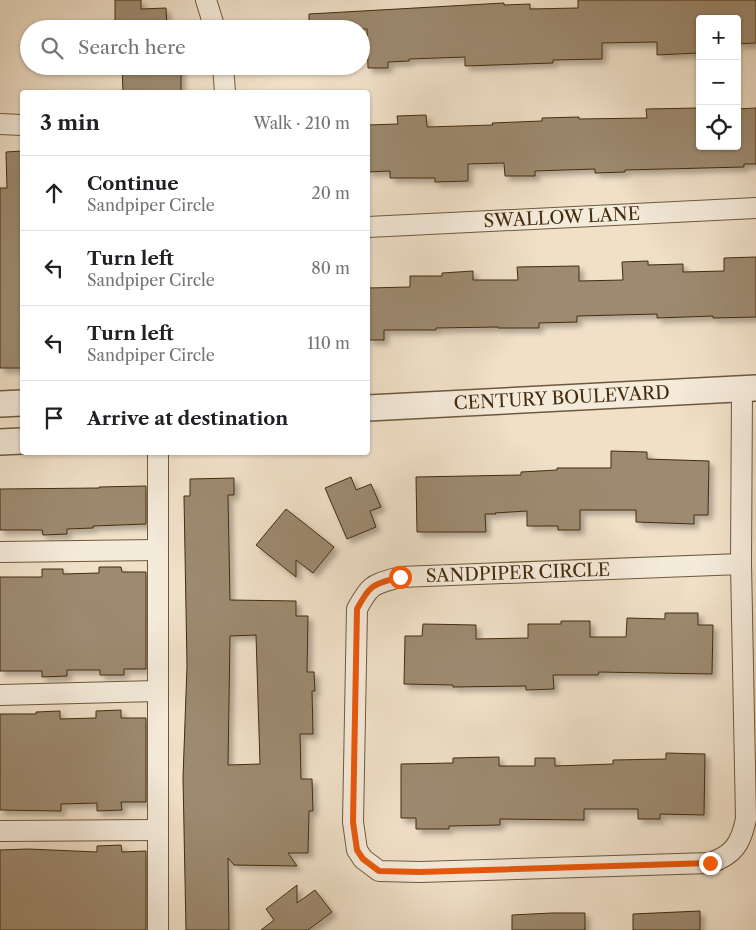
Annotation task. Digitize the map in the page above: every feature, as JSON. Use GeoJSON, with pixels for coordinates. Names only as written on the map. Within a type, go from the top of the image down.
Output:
{"type":"FeatureCollection","features":[{"type":"Feature","properties":{"kind":"street"},"geometry":{"type":"LineString","coordinates":[[206,0],[212,20]]}},
{"type":"Feature","properties":{"kind":"street"},"geometry":{"type":"LineString","coordinates":[[224,75],[225,90]]}},
{"type":"Feature","properties":{"kind":"street"},"geometry":{"type":"LineString","coordinates":[[0,124],[20,125]]}},
{"type":"Feature","properties":{"kind":"street","name":"SWALLOW LANE"},"geometry":{"type":"LineString","coordinates":[[370,227],[756,208]]}},
{"type":"Feature","properties":{"kind":"street","name":"CENTURY BOULEVARD"},"geometry":{"type":"LineString","coordinates":[[370,408],[749,388]]}},
{"type":"Feature","properties":{"kind":"street","name":"SANDPIPER CIRCLE"},"geometry":{"type":"LineString","coordinates":[[741,564],[400,577],[376,584],[367,591],[357,609],[353,822],[357,850],[363,859],[379,871],[420,872],[710,863],[721,860],[738,846],[743,835],[746,819],[741,564],[749,388]]}},
{"type":"Feature","properties":{"kind":"street"},"geometry":{"type":"LineString","coordinates":[[0,404],[20,403]]}},
{"type":"Feature","properties":{"kind":"street"},"geometry":{"type":"LineString","coordinates":[[0,442],[20,441]]}},
{"type":"Feature","properties":{"kind":"street"},"geometry":{"type":"LineString","coordinates":[[158,455],[158,930]]}},
{"type":"Feature","properties":{"kind":"street"},"geometry":{"type":"LineString","coordinates":[[0,552],[158,550]]}},
{"type":"Feature","properties":{"kind":"street"},"geometry":{"type":"LineString","coordinates":[[0,695],[157,690]]}},
{"type":"Feature","properties":{"kind":"street"},"geometry":{"type":"LineString","coordinates":[[0,831],[157,830]]}},
{"type":"Feature","properties":{"kind":"building"},"geometry":{"type":"Polygon","coordinates":[[[115,0],[141,0],[141,9],[166,8],[167,20],[115,20],[115,0]]]}},
{"type":"Feature","properties":{"kind":"building"},"geometry":{"type":"Polygon","coordinates":[[[578,0],[756,0],[756,43],[741,44],[741,15],[696,15],[696,53],[657,55],[657,42],[602,43],[602,59],[553,60],[553,63],[465,66],[465,57],[409,59],[409,61],[388,62],[388,68],[370,68],[370,20],[309,20],[309,14],[504,3],[504,5],[530,4],[530,9],[578,8],[578,0]]]}},
{"type":"Feature","properties":{"kind":"building"},"geometry":{"type":"Polygon","coordinates":[[[122,75],[181,75],[181,90],[123,90],[122,75]]]}},
{"type":"Feature","properties":{"kind":"building"},"geometry":{"type":"Polygon","coordinates":[[[696,108],[696,150],[741,150],[741,109],[756,108],[756,164],[744,164],[744,167],[625,170],[625,172],[595,173],[595,169],[535,171],[535,176],[505,176],[504,163],[468,164],[468,181],[435,182],[435,178],[390,178],[390,171],[370,172],[370,125],[398,124],[397,116],[426,115],[427,127],[493,125],[492,123],[542,121],[542,118],[647,118],[646,109],[696,108]]]}},
{"type":"Feature","properties":{"kind":"building"},"geometry":{"type":"Polygon","coordinates":[[[20,151],[20,368],[0,368],[0,188],[7,188],[6,152],[20,151]]]}},
{"type":"Feature","properties":{"kind":"building"},"geometry":{"type":"Polygon","coordinates":[[[756,257],[756,317],[657,318],[657,314],[577,316],[577,322],[539,323],[539,328],[498,327],[384,330],[384,340],[370,340],[370,288],[410,287],[410,276],[442,276],[442,273],[473,271],[473,280],[518,280],[517,267],[579,266],[579,281],[623,280],[622,262],[648,261],[648,265],[683,264],[683,272],[724,271],[724,258],[756,257]]]}},
{"type":"Feature","properties":{"kind":"building"},"geometry":{"type":"Polygon","coordinates":[[[611,451],[647,452],[647,459],[709,461],[708,515],[694,515],[694,524],[636,522],[636,510],[580,510],[580,530],[558,530],[558,526],[527,526],[527,511],[485,514],[486,532],[417,532],[416,477],[521,475],[521,472],[557,470],[557,468],[611,468],[611,451]]]}},
{"type":"Feature","properties":{"kind":"building"},"geometry":{"type":"Polygon","coordinates":[[[351,477],[356,490],[371,484],[381,507],[370,511],[376,527],[347,539],[325,488],[351,477]]]}},
{"type":"Feature","properties":{"kind":"building"},"geometry":{"type":"Polygon","coordinates":[[[234,478],[234,495],[228,495],[230,600],[296,601],[296,616],[308,616],[307,672],[314,672],[315,691],[312,691],[313,734],[300,734],[301,779],[312,779],[313,811],[309,811],[308,853],[288,853],[297,866],[234,865],[228,858],[229,930],[186,930],[183,778],[187,666],[184,496],[190,496],[190,479],[234,478]],[[256,635],[230,636],[228,765],[260,764],[256,635]]]}},
{"type":"Feature","properties":{"kind":"building"},"geometry":{"type":"Polygon","coordinates":[[[146,486],[146,524],[93,526],[93,528],[67,529],[67,534],[43,535],[42,530],[0,530],[0,489],[146,486]]]}},
{"type":"Feature","properties":{"kind":"building"},"geometry":{"type":"Polygon","coordinates":[[[286,509],[334,547],[313,573],[296,560],[296,577],[256,545],[286,509]]]}},
{"type":"Feature","properties":{"kind":"building"},"geometry":{"type":"Polygon","coordinates":[[[99,567],[121,567],[122,572],[146,572],[146,669],[124,669],[124,675],[100,675],[100,670],[67,670],[67,676],[42,677],[42,671],[0,671],[0,577],[42,577],[42,569],[63,569],[63,574],[99,573],[99,567]]]}},
{"type":"Feature","properties":{"kind":"building"},"geometry":{"type":"Polygon","coordinates":[[[665,613],[698,613],[698,625],[713,625],[712,674],[599,672],[598,675],[553,675],[554,689],[526,690],[526,686],[453,687],[453,685],[404,684],[405,636],[422,636],[423,624],[476,625],[476,639],[528,638],[528,624],[561,624],[561,621],[590,621],[590,637],[626,637],[627,618],[665,619],[665,613]]]}},
{"type":"Feature","properties":{"kind":"building"},"geometry":{"type":"Polygon","coordinates":[[[121,710],[121,718],[146,718],[146,802],[121,802],[122,810],[97,811],[97,803],[61,804],[61,811],[0,810],[0,714],[36,714],[36,712],[60,711],[60,719],[96,718],[96,711],[121,710]]]}},
{"type":"Feature","properties":{"kind":"building"},"geometry":{"type":"Polygon","coordinates":[[[666,753],[705,754],[704,815],[660,814],[660,819],[638,819],[638,809],[584,809],[584,820],[500,819],[500,825],[449,826],[449,829],[416,829],[416,818],[401,818],[401,764],[453,763],[453,758],[499,757],[499,766],[535,766],[535,758],[555,758],[555,766],[613,764],[613,760],[666,759],[666,753]]]}},
{"type":"Feature","properties":{"kind":"building"},"geometry":{"type":"Polygon","coordinates":[[[121,845],[122,852],[146,851],[146,930],[0,930],[0,850],[28,849],[97,852],[97,846],[121,845]]]}},
{"type":"Feature","properties":{"kind":"building"},"geometry":{"type":"Polygon","coordinates":[[[297,885],[297,903],[315,890],[332,912],[308,930],[261,930],[274,920],[266,909],[297,885]]]}},
{"type":"Feature","properties":{"kind":"building"},"geometry":{"type":"Polygon","coordinates":[[[700,911],[700,930],[633,930],[633,914],[700,911]]]}},
{"type":"Feature","properties":{"kind":"building"},"geometry":{"type":"Polygon","coordinates":[[[585,913],[585,930],[512,930],[512,915],[585,913]]]}},
{"type":"Feature","properties":{"kind":"route"},"geometry":{"type":"LineString","coordinates":[[400,577],[376,584],[367,591],[357,609],[353,822],[357,850],[363,859],[379,871],[420,872],[710,863]]}}]}
